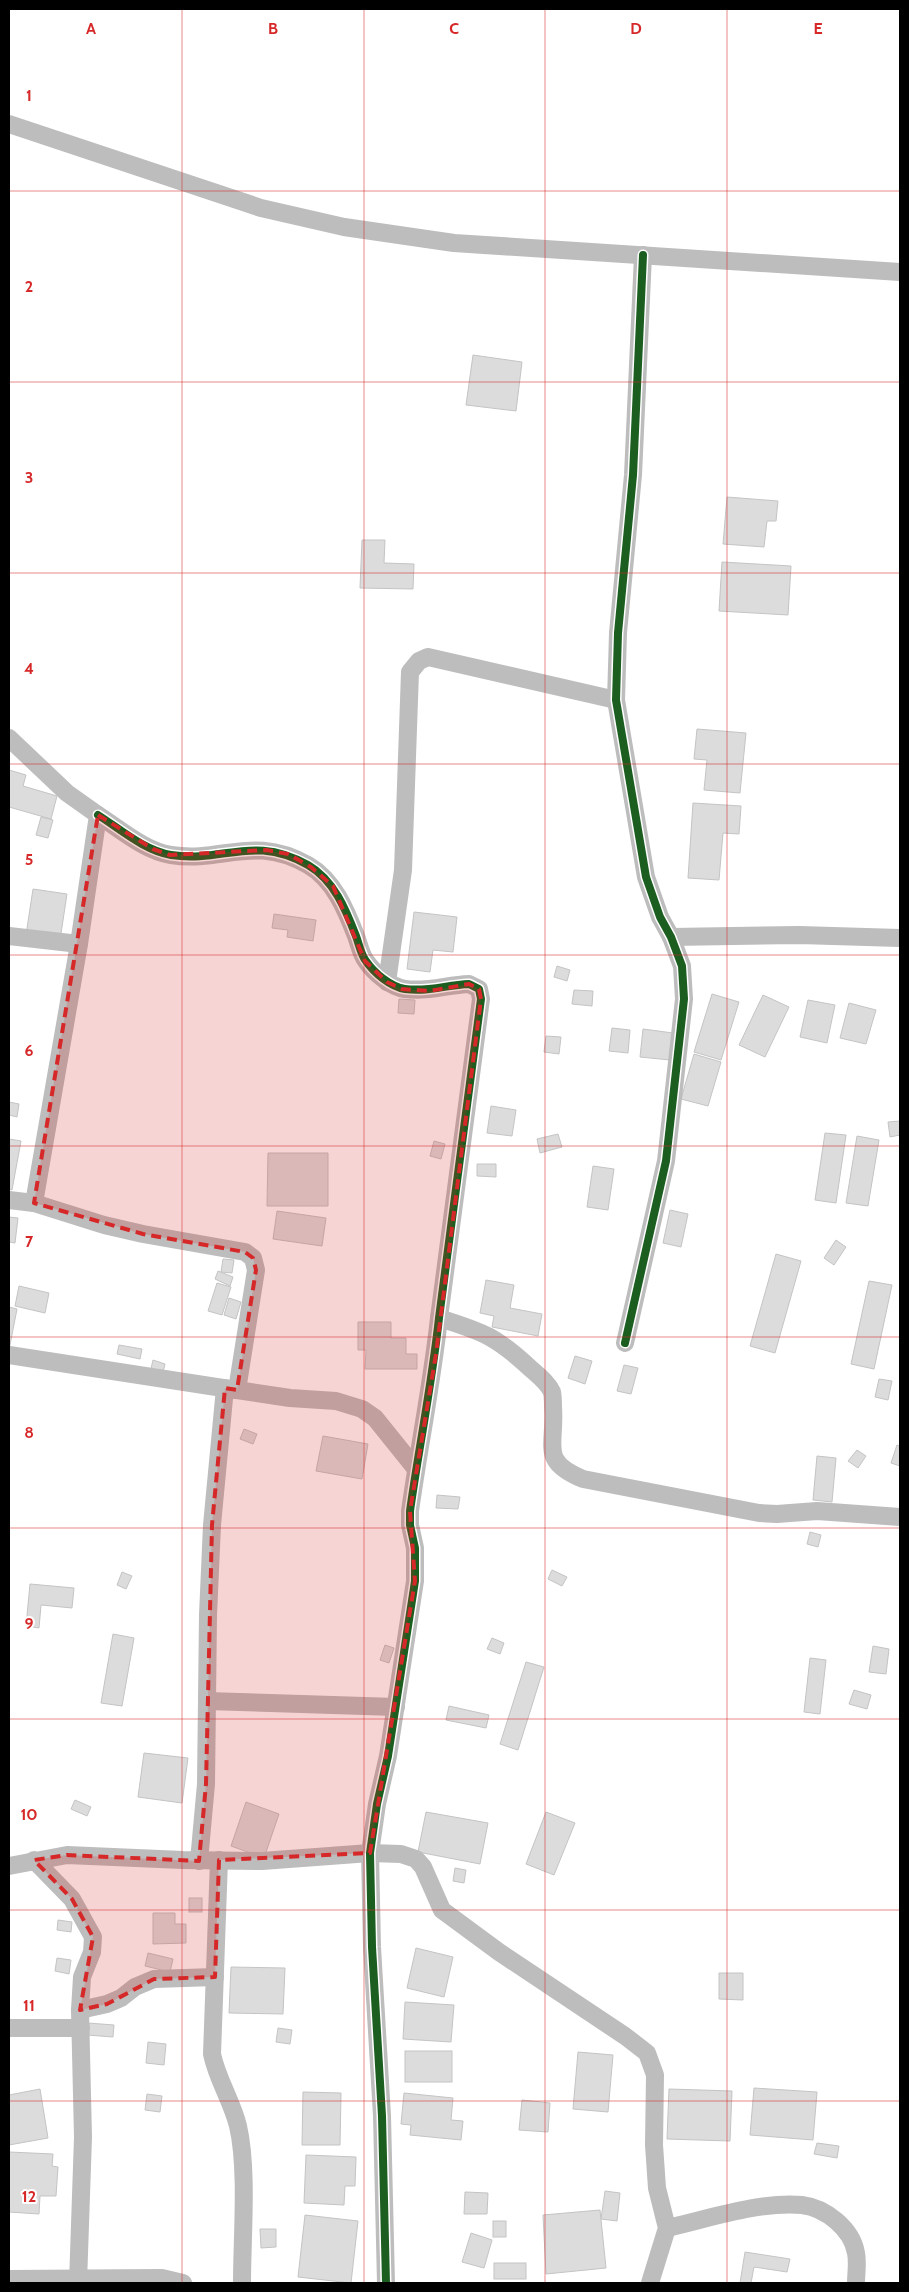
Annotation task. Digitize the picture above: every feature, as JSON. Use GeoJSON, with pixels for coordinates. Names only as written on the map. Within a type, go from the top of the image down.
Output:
{"type":"FeatureCollection","features":[{"type":"Feature","properties":{"kind":"street"},"geometry":{"type":"LineString","coordinates":[[9,124],[261,208],[344,227],[454,243],[900,272]]}},
{"type":"Feature","properties":{"kind":"street"},"geometry":{"type":"LineString","coordinates":[[625,1343],[666,1161],[684,999],[682,966],[671,937],[660,917],[646,877],[616,700],[618,634],[633,475],[643,255]]}},
{"type":"Feature","properties":{"kind":"street"},"geometry":{"type":"LineString","coordinates":[[387,982],[403,870],[410,672],[419,661],[428,657],[616,700]]}},
{"type":"Feature","properties":{"kind":"street"},"geometry":{"type":"LineString","coordinates":[[9,738],[67,793],[98,815],[153,849],[170,855],[190,856],[266,850],[288,854],[311,867],[333,886],[365,961],[387,982],[402,989],[429,991],[469,984],[479,990],[481,999],[439,1318],[436,1354],[416,1469],[410,1525],[415,1548],[415,1581],[396,1707],[370,1853],[372,1947],[382,2116],[386,2283]]}},
{"type":"Feature","properties":{"kind":"street"},"geometry":{"type":"LineString","coordinates":[[34,1203],[79,944],[98,815]]}},
{"type":"Feature","properties":{"kind":"street"},"geometry":{"type":"LineString","coordinates":[[671,937],[799,935],[900,938]]}},
{"type":"Feature","properties":{"kind":"street"},"geometry":{"type":"LineString","coordinates":[[9,936],[79,944]]}},
{"type":"Feature","properties":{"kind":"street"},"geometry":{"type":"LineString","coordinates":[[9,1200],[34,1203],[104,1226],[204,1246],[245,1252],[253,1258],[256,1270],[231,1389],[212,1525],[206,1784],[199,1860]]}},
{"type":"Feature","properties":{"kind":"street"},"geometry":{"type":"LineString","coordinates":[[439,1318],[485,1333],[499,1341],[546,1383],[552,1393],[552,1452],[555,1463],[565,1472],[583,1479],[759,1512],[777,1514],[817,1511],[900,1517]]}},
{"type":"Feature","properties":{"kind":"street"},"geometry":{"type":"LineString","coordinates":[[9,1355],[290,1398],[336,1401],[362,1409],[376,1418],[416,1469]]}},
{"type":"Feature","properties":{"kind":"street"},"geometry":{"type":"LineString","coordinates":[[207,1702],[396,1707]]}},
{"type":"Feature","properties":{"kind":"street"},"geometry":{"type":"LineString","coordinates":[[9,1866],[67,1855],[199,1860],[262,1860],[370,1853],[401,1854],[416,1860],[423,1867],[442,1910],[491,1947],[647,2053],[655,2076],[654,2144],[657,2188],[667,2228],[650,2283]]}},
{"type":"Feature","properties":{"kind":"street"},"geometry":{"type":"LineString","coordinates":[[34,1860],[72,1899],[93,1937],[92,1952],[82,1977],[80,2010],[83,2137],[78,2281]]}},
{"type":"Feature","properties":{"kind":"street"},"geometry":{"type":"LineString","coordinates":[[219,1860],[212,2054],[214,2067],[238,2127],[241,2151],[242,2283]]}},
{"type":"Feature","properties":{"kind":"street"},"geometry":{"type":"LineString","coordinates":[[80,2010],[107,2004],[121,1998],[135,1987],[154,1979],[215,1977]]}},
{"type":"Feature","properties":{"kind":"street"},"geometry":{"type":"LineString","coordinates":[[9,2028],[81,2028]]}},
{"type":"Feature","properties":{"kind":"street"},"geometry":{"type":"LineString","coordinates":[[667,2228],[764,2207],[803,2205],[829,2216],[845,2228],[856,2252],[856,2283]]}},
{"type":"Feature","properties":{"kind":"street"},"geometry":{"type":"LineString","coordinates":[[9,2279],[78,2281],[162,2278],[183,2283]]}},
{"type":"Feature","properties":{"kind":"highlighted area"},"geometry":{"type":"Polygon","coordinates":[[[98,815],[153,849],[170,855],[266,850],[288,854],[311,867],[333,886],[365,961],[387,982],[402,989],[429,991],[469,984],[479,989],[481,999],[436,1354],[410,1511],[415,1581],[370,1853],[219,1860],[215,1977],[154,1979],[107,2004],[80,2010],[93,1937],[72,1899],[34,1860],[67,1855],[199,1861],[206,1784],[212,1525],[225,1388],[237,1390],[256,1270],[253,1258],[245,1252],[143,1234],[34,1203],[98,815]]]}},
{"type":"Feature","properties":{"kind":"building"},"geometry":{"type":"Polygon","coordinates":[[[473,355],[522,362],[516,411],[466,405],[473,355]]]}},
{"type":"Feature","properties":{"kind":"building"},"geometry":{"type":"Polygon","coordinates":[[[727,497],[778,501],[776,521],[767,521],[764,547],[723,544],[727,497]]]}},
{"type":"Feature","properties":{"kind":"building"},"geometry":{"type":"Polygon","coordinates":[[[362,540],[385,540],[384,563],[414,564],[413,589],[360,588],[362,540]]]}},
{"type":"Feature","properties":{"kind":"building"},"geometry":{"type":"Polygon","coordinates":[[[722,562],[791,566],[788,615],[719,611],[722,562]]]}},
{"type":"Feature","properties":{"kind":"building"},"geometry":{"type":"Polygon","coordinates":[[[697,729],[746,733],[740,793],[704,790],[707,760],[694,759],[697,729]]]}},
{"type":"Feature","properties":{"kind":"building"},"geometry":{"type":"Polygon","coordinates":[[[9,770],[26,775],[23,786],[57,796],[51,819],[9,807],[9,770]]]}},
{"type":"Feature","properties":{"kind":"building"},"geometry":{"type":"Polygon","coordinates":[[[693,803],[741,806],[739,834],[723,833],[719,880],[688,878],[693,803]]]}},
{"type":"Feature","properties":{"kind":"building"},"geometry":{"type":"Polygon","coordinates":[[[41,817],[53,820],[48,838],[36,835],[41,817]]]}},
{"type":"Feature","properties":{"kind":"building"},"geometry":{"type":"Polygon","coordinates":[[[33,889],[67,894],[60,940],[26,935],[33,889]]]}},
{"type":"Feature","properties":{"kind":"building"},"geometry":{"type":"Polygon","coordinates":[[[414,912],[457,917],[453,952],[433,950],[430,972],[407,969],[414,912]]]}},
{"type":"Feature","properties":{"kind":"building"},"geometry":{"type":"Polygon","coordinates":[[[274,914],[316,920],[313,941],[287,937],[288,930],[272,928],[274,914]]]}},
{"type":"Feature","properties":{"kind":"building"},"geometry":{"type":"Polygon","coordinates":[[[557,966],[570,970],[567,981],[554,977],[557,966]]]}},
{"type":"Feature","properties":{"kind":"building"},"geometry":{"type":"Polygon","coordinates":[[[574,990],[593,991],[592,1006],[572,1004],[574,990]]]}},
{"type":"Feature","properties":{"kind":"building"},"geometry":{"type":"Polygon","coordinates":[[[712,994],[739,1002],[721,1060],[694,1052],[712,994]]]}},
{"type":"Feature","properties":{"kind":"building"},"geometry":{"type":"Polygon","coordinates":[[[763,995],[789,1007],[765,1057],[739,1045],[763,995]]]}},
{"type":"Feature","properties":{"kind":"building"},"geometry":{"type":"Polygon","coordinates":[[[399,999],[415,1000],[414,1014],[398,1013],[399,999]]]}},
{"type":"Feature","properties":{"kind":"building"},"geometry":{"type":"Polygon","coordinates":[[[808,1000],[835,1005],[827,1043],[800,1037],[808,1000]]]}},
{"type":"Feature","properties":{"kind":"building"},"geometry":{"type":"Polygon","coordinates":[[[849,1003],[876,1010],[866,1044],[840,1038],[849,1003]]]}},
{"type":"Feature","properties":{"kind":"building"},"geometry":{"type":"Polygon","coordinates":[[[612,1028],[630,1030],[628,1053],[609,1051],[612,1028]]]}},
{"type":"Feature","properties":{"kind":"building"},"geometry":{"type":"Polygon","coordinates":[[[643,1029],[673,1033],[670,1060],[640,1057],[643,1029]]]}},
{"type":"Feature","properties":{"kind":"building"},"geometry":{"type":"Polygon","coordinates":[[[546,1036],[561,1037],[559,1054],[544,1052],[546,1036]]]}},
{"type":"Feature","properties":{"kind":"building"},"geometry":{"type":"Polygon","coordinates":[[[694,1054],[721,1062],[708,1106],[681,1099],[694,1054]]]}},
{"type":"Feature","properties":{"kind":"building"},"geometry":{"type":"Polygon","coordinates":[[[9,1102],[19,1104],[17,1117],[9,1115],[9,1102]]]}},
{"type":"Feature","properties":{"kind":"building"},"geometry":{"type":"Polygon","coordinates":[[[491,1106],[516,1110],[512,1136],[487,1133],[491,1106]]]}},
{"type":"Feature","properties":{"kind":"building"},"geometry":{"type":"Polygon","coordinates":[[[900,1121],[900,1135],[890,1137],[888,1122],[900,1121]]]}},
{"type":"Feature","properties":{"kind":"building"},"geometry":{"type":"Polygon","coordinates":[[[825,1133],[846,1135],[836,1203],[815,1200],[825,1133]]]}},
{"type":"Feature","properties":{"kind":"building"},"geometry":{"type":"Polygon","coordinates":[[[558,1134],[562,1147],[540,1153],[537,1139],[558,1134]]]}},
{"type":"Feature","properties":{"kind":"building"},"geometry":{"type":"Polygon","coordinates":[[[857,1136],[879,1140],[868,1206],[846,1203],[857,1136]]]}},
{"type":"Feature","properties":{"kind":"building"},"geometry":{"type":"Polygon","coordinates":[[[9,1139],[21,1141],[12,1190],[9,1189],[9,1139]]]}},
{"type":"Feature","properties":{"kind":"building"},"geometry":{"type":"Polygon","coordinates":[[[434,1141],[445,1144],[441,1159],[430,1156],[434,1141]]]}},
{"type":"Feature","properties":{"kind":"building"},"geometry":{"type":"Polygon","coordinates":[[[268,1153],[328,1153],[328,1206],[267,1206],[268,1153]]]}},
{"type":"Feature","properties":{"kind":"building"},"geometry":{"type":"Polygon","coordinates":[[[477,1164],[496,1164],[496,1177],[477,1176],[477,1164]]]}},
{"type":"Feature","properties":{"kind":"building"},"geometry":{"type":"Polygon","coordinates":[[[593,1166],[614,1169],[608,1210],[587,1207],[593,1166]]]}},
{"type":"Feature","properties":{"kind":"building"},"geometry":{"type":"Polygon","coordinates":[[[670,1210],[688,1214],[681,1247],[663,1243],[670,1210]]]}},
{"type":"Feature","properties":{"kind":"building"},"geometry":{"type":"Polygon","coordinates":[[[277,1211],[326,1218],[322,1246],[273,1239],[277,1211]]]}},
{"type":"Feature","properties":{"kind":"building"},"geometry":{"type":"Polygon","coordinates":[[[9,1217],[18,1218],[15,1243],[9,1242],[9,1217]]]}},
{"type":"Feature","properties":{"kind":"building"},"geometry":{"type":"Polygon","coordinates":[[[836,1240],[846,1247],[834,1265],[824,1258],[836,1240]]]}},
{"type":"Feature","properties":{"kind":"building"},"geometry":{"type":"Polygon","coordinates":[[[776,1254],[801,1261],[775,1353],[750,1346],[776,1254]]]}},
{"type":"Feature","properties":{"kind":"building"},"geometry":{"type":"Polygon","coordinates":[[[223,1259],[234,1260],[232,1273],[221,1272],[223,1259]]]}},
{"type":"Feature","properties":{"kind":"building"},"geometry":{"type":"Polygon","coordinates":[[[218,1271],[233,1277],[230,1286],[215,1279],[218,1271]]]}},
{"type":"Feature","properties":{"kind":"building"},"geometry":{"type":"Polygon","coordinates":[[[486,1280],[514,1285],[510,1308],[542,1314],[538,1336],[492,1327],[494,1316],[480,1313],[486,1280]]]}},
{"type":"Feature","properties":{"kind":"building"},"geometry":{"type":"Polygon","coordinates":[[[869,1281],[892,1285],[874,1369],[851,1364],[869,1281]]]}},
{"type":"Feature","properties":{"kind":"building"},"geometry":{"type":"Polygon","coordinates":[[[217,1283],[231,1287],[222,1315],[208,1311],[217,1283]]]}},
{"type":"Feature","properties":{"kind":"building"},"geometry":{"type":"Polygon","coordinates":[[[19,1286],[49,1293],[45,1313],[15,1306],[19,1286]]]}},
{"type":"Feature","properties":{"kind":"building"},"geometry":{"type":"Polygon","coordinates":[[[229,1298],[241,1302],[236,1319],[224,1315],[229,1298]]]}},
{"type":"Feature","properties":{"kind":"building"},"geometry":{"type":"Polygon","coordinates":[[[9,1307],[17,1309],[9,1350],[9,1307]]]}},
{"type":"Feature","properties":{"kind":"building"},"geometry":{"type":"Polygon","coordinates":[[[358,1322],[391,1322],[391,1338],[406,1338],[406,1354],[417,1354],[417,1369],[365,1369],[366,1350],[358,1350],[358,1322]]]}},
{"type":"Feature","properties":{"kind":"building"},"geometry":{"type":"Polygon","coordinates":[[[119,1345],[142,1349],[140,1359],[117,1354],[119,1345]]]}},
{"type":"Feature","properties":{"kind":"building"},"geometry":{"type":"Polygon","coordinates":[[[575,1356],[592,1361],[585,1384],[568,1378],[575,1356]]]}},
{"type":"Feature","properties":{"kind":"building"},"geometry":{"type":"Polygon","coordinates":[[[153,1360],[165,1364],[162,1376],[150,1373],[153,1360]]]}},
{"type":"Feature","properties":{"kind":"building"},"geometry":{"type":"Polygon","coordinates":[[[624,1365],[638,1368],[631,1394],[617,1391],[624,1365]]]}},
{"type":"Feature","properties":{"kind":"building"},"geometry":{"type":"Polygon","coordinates":[[[879,1379],[892,1381],[888,1400],[875,1397],[879,1379]]]}},
{"type":"Feature","properties":{"kind":"building"},"geometry":{"type":"Polygon","coordinates":[[[244,1429],[257,1434],[253,1444],[240,1439],[244,1429]]]}},
{"type":"Feature","properties":{"kind":"building"},"geometry":{"type":"Polygon","coordinates":[[[323,1436],[368,1444],[362,1479],[316,1471],[323,1436]]]}},
{"type":"Feature","properties":{"kind":"building"},"geometry":{"type":"Polygon","coordinates":[[[897,1445],[900,1446],[900,1466],[891,1463],[897,1445]]]}},
{"type":"Feature","properties":{"kind":"building"},"geometry":{"type":"Polygon","coordinates":[[[857,1450],[866,1456],[858,1468],[848,1461],[857,1450]]]}},
{"type":"Feature","properties":{"kind":"building"},"geometry":{"type":"Polygon","coordinates":[[[817,1456],[836,1458],[832,1502],[813,1500],[817,1456]]]}},
{"type":"Feature","properties":{"kind":"building"},"geometry":{"type":"Polygon","coordinates":[[[437,1495],[460,1497],[458,1509],[436,1508],[437,1495]]]}},
{"type":"Feature","properties":{"kind":"building"},"geometry":{"type":"Polygon","coordinates":[[[810,1532],[821,1535],[818,1547],[807,1544],[810,1532]]]}},
{"type":"Feature","properties":{"kind":"building"},"geometry":{"type":"Polygon","coordinates":[[[552,1570],[567,1577],[562,1586],[548,1579],[552,1570]]]}},
{"type":"Feature","properties":{"kind":"building"},"geometry":{"type":"Polygon","coordinates":[[[122,1572],[132,1576],[126,1589],[117,1585],[122,1572]]]}},
{"type":"Feature","properties":{"kind":"building"},"geometry":{"type":"Polygon","coordinates":[[[30,1584],[74,1588],[72,1608],[41,1605],[39,1628],[26,1626],[30,1584]]]}},
{"type":"Feature","properties":{"kind":"building"},"geometry":{"type":"Polygon","coordinates":[[[113,1634],[134,1638],[122,1706],[101,1703],[113,1634]]]}},
{"type":"Feature","properties":{"kind":"building"},"geometry":{"type":"Polygon","coordinates":[[[492,1638],[504,1643],[500,1654],[487,1649],[492,1638]]]}},
{"type":"Feature","properties":{"kind":"building"},"geometry":{"type":"Polygon","coordinates":[[[385,1645],[394,1648],[389,1663],[380,1660],[385,1645]]]}},
{"type":"Feature","properties":{"kind":"building"},"geometry":{"type":"Polygon","coordinates":[[[873,1646],[889,1649],[886,1674],[869,1672],[873,1646]]]}},
{"type":"Feature","properties":{"kind":"building"},"geometry":{"type":"Polygon","coordinates":[[[810,1658],[826,1660],[820,1714],[804,1712],[810,1658]]]}},
{"type":"Feature","properties":{"kind":"building"},"geometry":{"type":"Polygon","coordinates":[[[526,1662],[544,1667],[518,1750],[500,1744],[526,1662]]]}},
{"type":"Feature","properties":{"kind":"building"},"geometry":{"type":"Polygon","coordinates":[[[854,1690],[871,1695],[867,1709],[849,1704],[854,1690]]]}},
{"type":"Feature","properties":{"kind":"building"},"geometry":{"type":"Polygon","coordinates":[[[449,1706],[489,1715],[486,1728],[446,1720],[449,1706]]]}},
{"type":"Feature","properties":{"kind":"building"},"geometry":{"type":"Polygon","coordinates":[[[144,1753],[188,1758],[182,1803],[138,1797],[144,1753]]]}},
{"type":"Feature","properties":{"kind":"building"},"geometry":{"type":"Polygon","coordinates":[[[75,1800],[91,1807],[87,1816],[71,1809],[75,1800]]]}},
{"type":"Feature","properties":{"kind":"building"},"geometry":{"type":"Polygon","coordinates":[[[246,1802],[279,1814],[264,1858],[231,1846],[246,1802]]]}},
{"type":"Feature","properties":{"kind":"building"},"geometry":{"type":"Polygon","coordinates":[[[426,1812],[488,1823],[480,1864],[418,1852],[426,1812]]]}},
{"type":"Feature","properties":{"kind":"building"},"geometry":{"type":"Polygon","coordinates":[[[546,1812],[575,1823],[554,1875],[526,1864],[546,1812]]]}},
{"type":"Feature","properties":{"kind":"building"},"geometry":{"type":"Polygon","coordinates":[[[455,1868],[466,1870],[464,1883],[453,1881],[455,1868]]]}},
{"type":"Feature","properties":{"kind":"building"},"geometry":{"type":"Polygon","coordinates":[[[189,1898],[202,1898],[202,1912],[189,1912],[189,1898]]]}},
{"type":"Feature","properties":{"kind":"building"},"geometry":{"type":"Polygon","coordinates":[[[153,1913],[175,1913],[175,1924],[186,1924],[186,1943],[153,1944],[153,1913]]]}},
{"type":"Feature","properties":{"kind":"building"},"geometry":{"type":"Polygon","coordinates":[[[58,1920],[72,1922],[71,1932],[57,1930],[58,1920]]]}},
{"type":"Feature","properties":{"kind":"building"},"geometry":{"type":"Polygon","coordinates":[[[416,1948],[453,1957],[444,1997],[407,1988],[416,1948]]]}},
{"type":"Feature","properties":{"kind":"building"},"geometry":{"type":"Polygon","coordinates":[[[148,1953],[173,1959],[170,1972],[145,1966],[148,1953]]]}},
{"type":"Feature","properties":{"kind":"building"},"geometry":{"type":"Polygon","coordinates":[[[57,1958],[71,1960],[69,1974],[55,1971],[57,1958]]]}},
{"type":"Feature","properties":{"kind":"building"},"geometry":{"type":"Polygon","coordinates":[[[231,1967],[285,1968],[283,2014],[229,2013],[231,1967]]]}},
{"type":"Feature","properties":{"kind":"building"},"geometry":{"type":"Polygon","coordinates":[[[719,1973],[743,1973],[743,2000],[719,1999],[719,1973]]]}},
{"type":"Feature","properties":{"kind":"building"},"geometry":{"type":"Polygon","coordinates":[[[405,2002],[454,2005],[451,2042],[403,2039],[405,2002]]]}},
{"type":"Feature","properties":{"kind":"building"},"geometry":{"type":"Polygon","coordinates":[[[88,2023],[114,2025],[113,2037],[87,2035],[88,2023]]]}},
{"type":"Feature","properties":{"kind":"building"},"geometry":{"type":"Polygon","coordinates":[[[278,2028],[292,2030],[290,2044],[276,2042],[278,2028]]]}},
{"type":"Feature","properties":{"kind":"building"},"geometry":{"type":"Polygon","coordinates":[[[148,2042],[166,2044],[164,2065],[146,2063],[148,2042]]]}},
{"type":"Feature","properties":{"kind":"building"},"geometry":{"type":"Polygon","coordinates":[[[405,2051],[452,2051],[452,2082],[405,2082],[405,2051]]]}},
{"type":"Feature","properties":{"kind":"building"},"geometry":{"type":"Polygon","coordinates":[[[578,2052],[613,2055],[608,2112],[573,2109],[578,2052]]]}},
{"type":"Feature","properties":{"kind":"building"},"geometry":{"type":"Polygon","coordinates":[[[754,2088],[817,2092],[813,2140],[750,2135],[754,2088]]]}},
{"type":"Feature","properties":{"kind":"building"},"geometry":{"type":"Polygon","coordinates":[[[40,2089],[48,2138],[9,2145],[9,2095],[40,2089]]]}},
{"type":"Feature","properties":{"kind":"building"},"geometry":{"type":"Polygon","coordinates":[[[669,2089],[732,2091],[730,2141],[667,2139],[669,2089]]]}},
{"type":"Feature","properties":{"kind":"building"},"geometry":{"type":"Polygon","coordinates":[[[303,2092],[341,2093],[340,2145],[302,2145],[303,2092]]]}},
{"type":"Feature","properties":{"kind":"building"},"geometry":{"type":"Polygon","coordinates":[[[404,2093],[453,2098],[451,2120],[463,2121],[461,2140],[410,2135],[411,2125],[401,2124],[404,2093]]]}},
{"type":"Feature","properties":{"kind":"building"},"geometry":{"type":"Polygon","coordinates":[[[147,2094],[162,2096],[160,2112],[145,2110],[147,2094]]]}},
{"type":"Feature","properties":{"kind":"building"},"geometry":{"type":"Polygon","coordinates":[[[522,2100],[550,2103],[548,2132],[519,2130],[522,2100]]]}},
{"type":"Feature","properties":{"kind":"building"},"geometry":{"type":"Polygon","coordinates":[[[817,2143],[839,2146],[837,2158],[814,2154],[817,2143]]]}},
{"type":"Feature","properties":{"kind":"building"},"geometry":{"type":"Polygon","coordinates":[[[9,2152],[53,2154],[52,2166],[58,2167],[56,2196],[40,2196],[39,2214],[9,2212],[9,2152]]]}},
{"type":"Feature","properties":{"kind":"building"},"geometry":{"type":"Polygon","coordinates":[[[306,2155],[356,2157],[355,2186],[345,2186],[344,2205],[304,2203],[306,2155]]]}},
{"type":"Feature","properties":{"kind":"building"},"geometry":{"type":"Polygon","coordinates":[[[605,2191],[620,2193],[617,2221],[601,2219],[605,2191]]]}},
{"type":"Feature","properties":{"kind":"building"},"geometry":{"type":"Polygon","coordinates":[[[465,2192],[488,2193],[487,2214],[464,2214],[465,2192]]]}},
{"type":"Feature","properties":{"kind":"building"},"geometry":{"type":"Polygon","coordinates":[[[600,2210],[606,2268],[546,2274],[543,2215],[600,2210]]]}},
{"type":"Feature","properties":{"kind":"building"},"geometry":{"type":"Polygon","coordinates":[[[305,2215],[358,2221],[351,2283],[298,2277],[305,2215]]]}},
{"type":"Feature","properties":{"kind":"building"},"geometry":{"type":"Polygon","coordinates":[[[493,2221],[506,2221],[506,2237],[493,2237],[493,2221]]]}},
{"type":"Feature","properties":{"kind":"building"},"geometry":{"type":"Polygon","coordinates":[[[260,2229],[276,2229],[276,2247],[261,2248],[260,2229]]]}},
{"type":"Feature","properties":{"kind":"building"},"geometry":{"type":"Polygon","coordinates":[[[471,2233],[492,2240],[484,2268],[462,2262],[471,2233]]]}},
{"type":"Feature","properties":{"kind":"building"},"geometry":{"type":"Polygon","coordinates":[[[745,2252],[790,2259],[787,2272],[754,2267],[751,2283],[740,2283],[745,2252]]]}},
{"type":"Feature","properties":{"kind":"building"},"geometry":{"type":"Polygon","coordinates":[[[494,2263],[526,2263],[526,2279],[494,2279],[494,2263]]]}},
{"type":"Feature","properties":{"kind":"cycle path"},"geometry":{"type":"LineString","coordinates":[[625,1343],[666,1161],[684,999],[682,966],[671,937],[660,917],[646,877],[616,700],[618,633],[633,475],[643,255]]}},
{"type":"Feature","properties":{"kind":"cycle path"},"geometry":{"type":"LineString","coordinates":[[98,815],[142,844],[161,853],[207,856],[239,851],[271,851],[308,865],[325,879],[338,896],[348,916],[364,959],[383,979],[400,988],[414,990],[469,984],[479,989],[481,999],[433,1367],[410,1511],[410,1525],[415,1548],[415,1581],[388,1756],[377,1804],[370,1853],[372,1947],[382,2116],[386,2283]]}}]}
